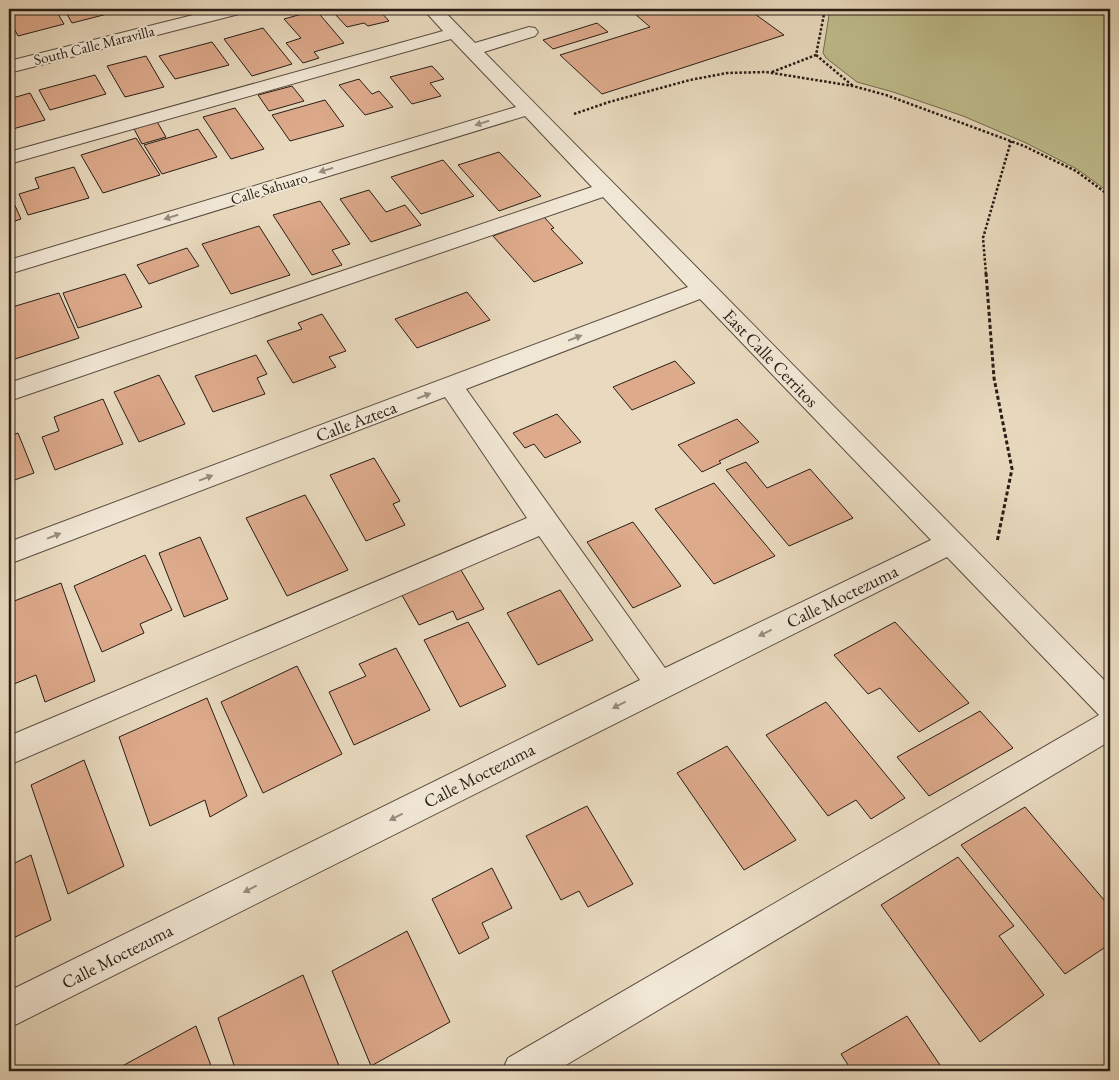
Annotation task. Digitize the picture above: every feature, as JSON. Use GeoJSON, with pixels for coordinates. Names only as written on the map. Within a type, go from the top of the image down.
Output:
{"type":"FeatureCollection","features":[{"type":"Feature","properties":{"kind":"street","name":"South Calle Maravilla"},"geometry":{"type":"LineString","coordinates":[[9,67],[238,9]]}},
{"type":"Feature","properties":{"kind":"street","name":"East Calle Cerritos"},"geometry":{"type":"LineString","coordinates":[[432,9],[1110,706]]}},
{"type":"Feature","properties":{"kind":"street"},"geometry":{"type":"LineString","coordinates":[[471,50],[529,32]]}},
{"type":"Feature","properties":{"kind":"street"},"geometry":{"type":"LineString","coordinates":[[9,158],[454,33]]}},
{"type":"Feature","properties":{"kind":"street","name":"Calle Sahuaro"},"geometry":{"type":"LineString","coordinates":[[9,267],[528,108]]}},
{"type":"Feature","properties":{"kind":"street"},"geometry":{"type":"LineString","coordinates":[[9,392],[606,189]]}},
{"type":"Feature","properties":{"kind":"street","name":"Calle Azteca"},"geometry":{"type":"LineString","coordinates":[[9,553],[704,289]]}},
{"type":"Feature","properties":{"kind":"street"},"geometry":{"type":"LineString","coordinates":[[450,385],[544,522],[660,685]]}},
{"type":"Feature","properties":{"kind":"street"},"geometry":{"type":"LineString","coordinates":[[9,751],[544,522]]}},
{"type":"Feature","properties":{"kind":"street","name":"Calle Moctezuma"},"geometry":{"type":"LineString","coordinates":[[9,1010],[950,542]]}},
{"type":"Feature","properties":{"kind":"street"},"geometry":{"type":"LineString","coordinates":[[521,1071],[1110,725]]}},
{"type":"Feature","properties":{"kind":"path"},"geometry":{"type":"LineString","coordinates":[[816,55],[826,9]]}},
{"type":"Feature","properties":{"kind":"path"},"geometry":{"type":"LineString","coordinates":[[771,72],[816,55]]}},
{"type":"Feature","properties":{"kind":"path"},"geometry":{"type":"LineString","coordinates":[[816,55],[853,86]]}},
{"type":"Feature","properties":{"kind":"path"},"geometry":{"type":"LineString","coordinates":[[544,125],[609,102],[690,80],[727,73],[771,72],[853,86],[886,95],[1011,141],[1076,171],[1110,196]]}},
{"type":"Feature","properties":{"kind":"path"},"geometry":{"type":"LineString","coordinates":[[982,574],[996,548],[1012,469],[994,378],[983,238],[1011,141]]}},
{"type":"Feature","properties":{"kind":"shaded area"},"geometry":{"type":"Polygon","coordinates":[[[830,9],[1110,9],[1110,193],[1077,169],[1026,143],[963,116],[857,82],[826,58],[823,53],[830,9]]]}},
{"type":"Feature","properties":{"kind":"building"},"geometry":{"type":"Polygon","coordinates":[[[9,9],[55,9],[64,24],[18,36],[9,19],[9,9]]]}},
{"type":"Feature","properties":{"kind":"building"},"geometry":{"type":"Polygon","coordinates":[[[64,9],[117,9],[119,11],[72,23],[64,9]]]}},
{"type":"Feature","properties":{"kind":"building"},"geometry":{"type":"Polygon","coordinates":[[[349,9],[378,9],[389,21],[368,26],[364,23],[347,27],[334,13],[349,9]]]}},
{"type":"Feature","properties":{"kind":"building"},"geometry":{"type":"Polygon","coordinates":[[[652,9],[748,9],[784,35],[602,94],[560,55],[650,27],[635,14],[652,9]]]}},
{"type":"Feature","properties":{"kind":"building"},"geometry":{"type":"Polygon","coordinates":[[[316,10],[344,43],[314,52],[319,58],[303,63],[286,43],[301,38],[284,19],[316,10]]]}},
{"type":"Feature","properties":{"kind":"building"},"geometry":{"type":"Polygon","coordinates":[[[597,23],[608,32],[553,49],[543,40],[597,23]]]}},
{"type":"Feature","properties":{"kind":"building"},"geometry":{"type":"Polygon","coordinates":[[[263,28],[292,64],[252,76],[224,39],[263,28]]]}},
{"type":"Feature","properties":{"kind":"building"},"geometry":{"type":"Polygon","coordinates":[[[212,42],[229,65],[175,79],[159,56],[212,42]]]}},
{"type":"Feature","properties":{"kind":"building"},"geometry":{"type":"Polygon","coordinates":[[[146,56],[164,87],[125,97],[107,66],[146,56]]]}},
{"type":"Feature","properties":{"kind":"building"},"geometry":{"type":"Polygon","coordinates":[[[432,66],[444,79],[430,83],[441,96],[412,104],[390,77],[432,66]]]}},
{"type":"Feature","properties":{"kind":"building"},"geometry":{"type":"Polygon","coordinates":[[[95,75],[106,94],[50,110],[39,90],[95,75]]]}},
{"type":"Feature","properties":{"kind":"building"},"geometry":{"type":"Polygon","coordinates":[[[359,79],[372,94],[379,91],[393,107],[365,115],[339,85],[359,79]]]}},
{"type":"Feature","properties":{"kind":"building"},"geometry":{"type":"Polygon","coordinates":[[[292,86],[304,101],[269,111],[258,95],[292,86]]]}},
{"type":"Feature","properties":{"kind":"building"},"geometry":{"type":"Polygon","coordinates":[[[30,93],[45,120],[9,130],[9,99],[30,93]]]}},
{"type":"Feature","properties":{"kind":"building"},"geometry":{"type":"Polygon","coordinates":[[[325,100],[344,126],[290,141],[272,115],[325,100]]]}},
{"type":"Feature","properties":{"kind":"building"},"geometry":{"type":"Polygon","coordinates":[[[235,108],[264,149],[231,159],[203,117],[235,108]]]}},
{"type":"Feature","properties":{"kind":"building"},"geometry":{"type":"Polygon","coordinates":[[[156,120],[166,137],[142,144],[133,127],[156,120]]]}},
{"type":"Feature","properties":{"kind":"building"},"geometry":{"type":"Polygon","coordinates":[[[198,129],[217,157],[162,174],[144,145],[198,129]]]}},
{"type":"Feature","properties":{"kind":"building"},"geometry":{"type":"Polygon","coordinates":[[[136,138],[160,175],[103,193],[81,155],[136,138]]]}},
{"type":"Feature","properties":{"kind":"building"},"geometry":{"type":"Polygon","coordinates":[[[499,152],[541,196],[499,211],[458,165],[499,152]]]}},
{"type":"Feature","properties":{"kind":"building"},"geometry":{"type":"Polygon","coordinates":[[[443,160],[474,196],[421,214],[391,177],[443,160]]]}},
{"type":"Feature","properties":{"kind":"building"},"geometry":{"type":"Polygon","coordinates":[[[74,167],[89,198],[28,215],[19,194],[39,188],[35,178],[74,167]]]}},
{"type":"Feature","properties":{"kind":"building"},"geometry":{"type":"Polygon","coordinates":[[[369,190],[386,212],[405,205],[421,225],[371,242],[340,199],[369,190]]]}},
{"type":"Feature","properties":{"kind":"building"},"geometry":{"type":"Polygon","coordinates":[[[9,192],[21,219],[9,223],[9,192]]]}},
{"type":"Feature","properties":{"kind":"building"},"geometry":{"type":"Polygon","coordinates":[[[320,201],[350,244],[332,250],[342,265],[312,275],[273,215],[320,201]]]}},
{"type":"Feature","properties":{"kind":"building"},"geometry":{"type":"Polygon","coordinates":[[[544,217],[554,228],[551,229],[583,263],[534,282],[493,236],[544,217]]]}},
{"type":"Feature","properties":{"kind":"building"},"geometry":{"type":"Polygon","coordinates":[[[259,226],[290,275],[231,294],[202,244],[259,226]]]}},
{"type":"Feature","properties":{"kind":"building"},"geometry":{"type":"Polygon","coordinates":[[[187,248],[199,266],[149,284],[137,265],[187,248]]]}},
{"type":"Feature","properties":{"kind":"building"},"geometry":{"type":"Polygon","coordinates":[[[125,274],[142,307],[78,328],[63,293],[125,274]]]}},
{"type":"Feature","properties":{"kind":"building"},"geometry":{"type":"Polygon","coordinates":[[[467,292],[490,320],[417,348],[395,319],[467,292]]]}},
{"type":"Feature","properties":{"kind":"building"},"geometry":{"type":"Polygon","coordinates":[[[59,293],[79,338],[12,360],[9,351],[9,308],[59,293]]]}},
{"type":"Feature","properties":{"kind":"building"},"geometry":{"type":"Polygon","coordinates":[[[322,314],[346,351],[329,357],[336,367],[293,383],[267,341],[302,329],[298,323],[322,314]]]}},
{"type":"Feature","properties":{"kind":"building"},"geometry":{"type":"Polygon","coordinates":[[[256,355],[267,374],[257,378],[265,394],[213,412],[195,376],[256,355]]]}},
{"type":"Feature","properties":{"kind":"building"},"geometry":{"type":"Polygon","coordinates":[[[675,361],[695,383],[632,410],[613,387],[675,361]]]}},
{"type":"Feature","properties":{"kind":"building"},"geometry":{"type":"Polygon","coordinates":[[[159,375],[185,424],[139,442],[114,392],[159,375]]]}},
{"type":"Feature","properties":{"kind":"building"},"geometry":{"type":"Polygon","coordinates":[[[103,399],[123,444],[55,470],[42,437],[59,431],[54,417],[103,399]]]}},
{"type":"Feature","properties":{"kind":"building"},"geometry":{"type":"Polygon","coordinates":[[[557,414],[581,442],[545,458],[534,444],[525,448],[513,433],[557,414]]]}},
{"type":"Feature","properties":{"kind":"building"},"geometry":{"type":"Polygon","coordinates":[[[737,419],[759,442],[719,461],[721,463],[702,472],[678,445],[737,419]]]}},
{"type":"Feature","properties":{"kind":"building"},"geometry":{"type":"Polygon","coordinates":[[[18,433],[34,473],[9,482],[9,436],[18,433]]]}},
{"type":"Feature","properties":{"kind":"building"},"geometry":{"type":"Polygon","coordinates":[[[374,458],[400,501],[393,504],[405,525],[366,541],[330,475],[374,458]]]}},
{"type":"Feature","properties":{"kind":"building"},"geometry":{"type":"Polygon","coordinates":[[[746,462],[767,488],[810,469],[853,518],[789,546],[726,470],[746,462]]]}},
{"type":"Feature","properties":{"kind":"building"},"geometry":{"type":"Polygon","coordinates":[[[714,483],[775,556],[714,584],[655,509],[714,483]]]}},
{"type":"Feature","properties":{"kind":"building"},"geometry":{"type":"Polygon","coordinates":[[[305,495],[348,570],[287,596],[246,518],[305,495]]]}},
{"type":"Feature","properties":{"kind":"building"},"geometry":{"type":"Polygon","coordinates":[[[633,522],[681,586],[633,608],[587,542],[633,522]]]}},
{"type":"Feature","properties":{"kind":"building"},"geometry":{"type":"Polygon","coordinates":[[[200,537],[228,599],[184,617],[159,553],[200,537]]]}},
{"type":"Feature","properties":{"kind":"building"},"geometry":{"type":"Polygon","coordinates":[[[145,555],[172,610],[140,624],[144,633],[102,652],[74,586],[145,555]]]}},
{"type":"Feature","properties":{"kind":"building"},"geometry":{"type":"Polygon","coordinates":[[[458,565],[484,609],[457,620],[453,611],[419,625],[399,590],[458,565]]]}},
{"type":"Feature","properties":{"kind":"building"},"geometry":{"type":"Polygon","coordinates":[[[61,583],[95,681],[45,702],[36,675],[9,686],[9,603],[61,583]]]}},
{"type":"Feature","properties":{"kind":"building"},"geometry":{"type":"Polygon","coordinates":[[[560,590],[593,640],[538,665],[507,613],[560,590]]]}},
{"type":"Feature","properties":{"kind":"building"},"geometry":{"type":"Polygon","coordinates":[[[468,622],[506,686],[460,707],[424,640],[468,622]]]}},
{"type":"Feature","properties":{"kind":"building"},"geometry":{"type":"Polygon","coordinates":[[[895,622],[969,703],[919,732],[880,688],[868,694],[834,655],[895,622]]]}},
{"type":"Feature","properties":{"kind":"building"},"geometry":{"type":"Polygon","coordinates":[[[396,648],[430,710],[354,745],[329,692],[366,676],[359,664],[396,648]]]}},
{"type":"Feature","properties":{"kind":"building"},"geometry":{"type":"Polygon","coordinates":[[[297,666],[342,754],[263,793],[221,702],[297,666]]]}},
{"type":"Feature","properties":{"kind":"building"},"geometry":{"type":"Polygon","coordinates":[[[207,698],[247,796],[210,817],[205,800],[150,826],[119,737],[207,698]]]}},
{"type":"Feature","properties":{"kind":"building"},"geometry":{"type":"Polygon","coordinates":[[[826,702],[905,798],[871,819],[856,800],[828,816],[766,735],[826,702]]]}},
{"type":"Feature","properties":{"kind":"building"},"geometry":{"type":"Polygon","coordinates":[[[980,711],[1013,748],[929,796],[897,757],[980,711]]]}},
{"type":"Feature","properties":{"kind":"building"},"geometry":{"type":"Polygon","coordinates":[[[727,746],[796,840],[744,870],[677,773],[727,746]]]}},
{"type":"Feature","properties":{"kind":"building"},"geometry":{"type":"Polygon","coordinates":[[[84,760],[124,866],[68,894],[31,785],[84,760]]]}},
{"type":"Feature","properties":{"kind":"building"},"geometry":{"type":"Polygon","coordinates":[[[587,806],[633,884],[588,907],[579,891],[561,900],[526,836],[587,806]]]}},
{"type":"Feature","properties":{"kind":"building"},"geometry":{"type":"Polygon","coordinates":[[[1025,807],[1110,907],[1110,944],[1065,974],[961,845],[1025,807]]]}},
{"type":"Feature","properties":{"kind":"building"},"geometry":{"type":"Polygon","coordinates":[[[31,855],[51,920],[9,940],[9,866],[31,855]]]}},
{"type":"Feature","properties":{"kind":"building"},"geometry":{"type":"Polygon","coordinates":[[[958,857],[1014,926],[999,936],[1044,995],[980,1042],[881,905],[958,857]]]}},
{"type":"Feature","properties":{"kind":"building"},"geometry":{"type":"Polygon","coordinates":[[[492,868],[512,908],[482,923],[489,938],[459,954],[432,899],[492,868]]]}},
{"type":"Feature","properties":{"kind":"building"},"geometry":{"type":"Polygon","coordinates":[[[407,931],[450,1022],[371,1066],[332,971],[407,931]]]}},
{"type":"Feature","properties":{"kind":"building"},"geometry":{"type":"Polygon","coordinates":[[[303,975],[341,1071],[236,1071],[218,1018],[303,975]]]}},
{"type":"Feature","properties":{"kind":"building"},"geometry":{"type":"Polygon","coordinates":[[[907,1016],[944,1071],[852,1071],[841,1054],[907,1016]]]}},
{"type":"Feature","properties":{"kind":"building"},"geometry":{"type":"Polygon","coordinates":[[[196,1026],[213,1071],[113,1071],[196,1026]]]}}]}
